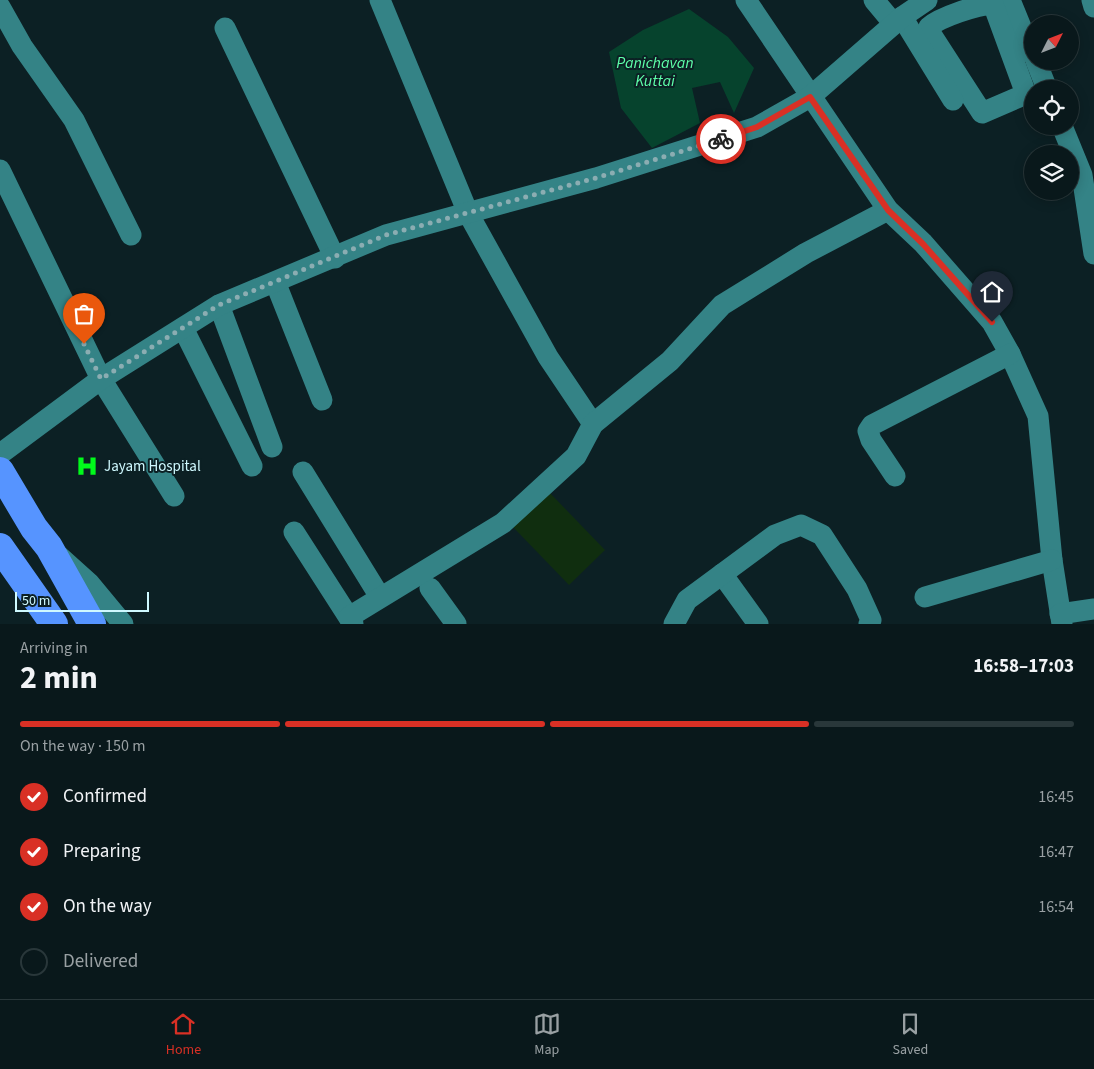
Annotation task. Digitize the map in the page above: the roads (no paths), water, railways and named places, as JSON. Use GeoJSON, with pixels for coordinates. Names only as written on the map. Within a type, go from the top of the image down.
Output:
{"type":"FeatureCollection","features":[{"type":"Feature","properties":{"kind":"main road"},"geometry":{"type":"LineString","coordinates":[[0,471],[34,528],[49,547],[92,624]]}},
{"type":"Feature","properties":{"kind":"main road"},"geometry":{"type":"LineString","coordinates":[[0,547],[54,624]]}},
{"type":"Feature","properties":{"kind":"street"},"geometry":{"type":"LineString","coordinates":[[380,0],[468,213],[548,357],[593,424]]}},
{"type":"Feature","properties":{"kind":"street"},"geometry":{"type":"LineString","coordinates":[[746,0],[888,210],[923,244],[992,322],[1010,354],[1038,416],[1052,560],[1061,619],[1094,609]]}},
{"type":"Feature","properties":{"kind":"street"},"geometry":{"type":"LineString","coordinates":[[874,0],[898,21],[953,100]]}},
{"type":"Feature","properties":{"kind":"street"},"geometry":{"type":"LineString","coordinates":[[0,454],[101,379],[219,305],[276,284],[386,235],[596,178],[757,127],[810,97],[898,21],[928,0]]}},
{"type":"Feature","properties":{"kind":"street"},"geometry":{"type":"LineString","coordinates":[[1010,0],[1024,34]]}},
{"type":"Feature","properties":{"kind":"street"},"geometry":{"type":"LineString","coordinates":[[1092,0],[1094,7]]}},
{"type":"Feature","properties":{"kind":"street"},"geometry":{"type":"LineString","coordinates":[[1024,96],[982,113],[929,30],[933,23],[957,6],[993,4],[1033,80]]}},
{"type":"Feature","properties":{"kind":"street"},"geometry":{"type":"LineString","coordinates":[[0,7],[22,46],[74,120],[131,235]]}},
{"type":"Feature","properties":{"kind":"street"},"geometry":{"type":"LineString","coordinates":[[225,28],[335,258]]}},
{"type":"Feature","properties":{"kind":"street"},"geometry":{"type":"LineString","coordinates":[[1066,135],[1082,175],[1094,254]]}},
{"type":"Feature","properties":{"kind":"street"},"geometry":{"type":"LineString","coordinates":[[0,170],[101,379],[174,496]]}},
{"type":"Feature","properties":{"kind":"street"},"geometry":{"type":"LineString","coordinates":[[294,532],[351,621],[380,597],[503,523],[576,456],[593,424],[670,361],[722,305],[806,252],[888,210]]}},
{"type":"Feature","properties":{"kind":"street"},"geometry":{"type":"LineString","coordinates":[[276,284],[322,400]]}},
{"type":"Feature","properties":{"kind":"street"},"geometry":{"type":"LineString","coordinates":[[219,305],[272,447]]}},
{"type":"Feature","properties":{"kind":"street"},"geometry":{"type":"LineString","coordinates":[[183,328],[252,466]]}},
{"type":"Feature","properties":{"kind":"street"},"geometry":{"type":"LineString","coordinates":[[895,476],[870,440],[868,431],[872,425],[1010,354]]}},
{"type":"Feature","properties":{"kind":"street"},"geometry":{"type":"LineString","coordinates":[[303,472],[380,597]]}},
{"type":"Feature","properties":{"kind":"street"},"geometry":{"type":"LineString","coordinates":[[674,624],[687,600],[775,535],[801,525],[822,535],[858,589],[871,620],[869,624]]}},
{"type":"Feature","properties":{"kind":"street"},"geometry":{"type":"LineString","coordinates":[[49,547],[89,583],[123,624]]}},
{"type":"Feature","properties":{"kind":"street"},"geometry":{"type":"LineString","coordinates":[[925,597],[1052,560]]}},
{"type":"Feature","properties":{"kind":"street"},"geometry":{"type":"LineString","coordinates":[[722,574],[758,624]]}},
{"type":"Feature","properties":{"kind":"street"},"geometry":{"type":"LineString","coordinates":[[430,588],[456,624]]}},
{"type":"Feature","properties":{"kind":"water","name":"Panichavan Kuttai"},"geometry":{"type":"Polygon","coordinates":[[[689,9],[728,37],[754,68],[734,113],[720,82],[692,88],[700,123],[652,148],[621,108],[609,52],[643,30],[689,9]]]}},
{"type":"Feature","properties":{"kind":"place","name":"Jayam Hospital"},"geometry":{"type":"Point","coordinates":[87,466]}}]}
